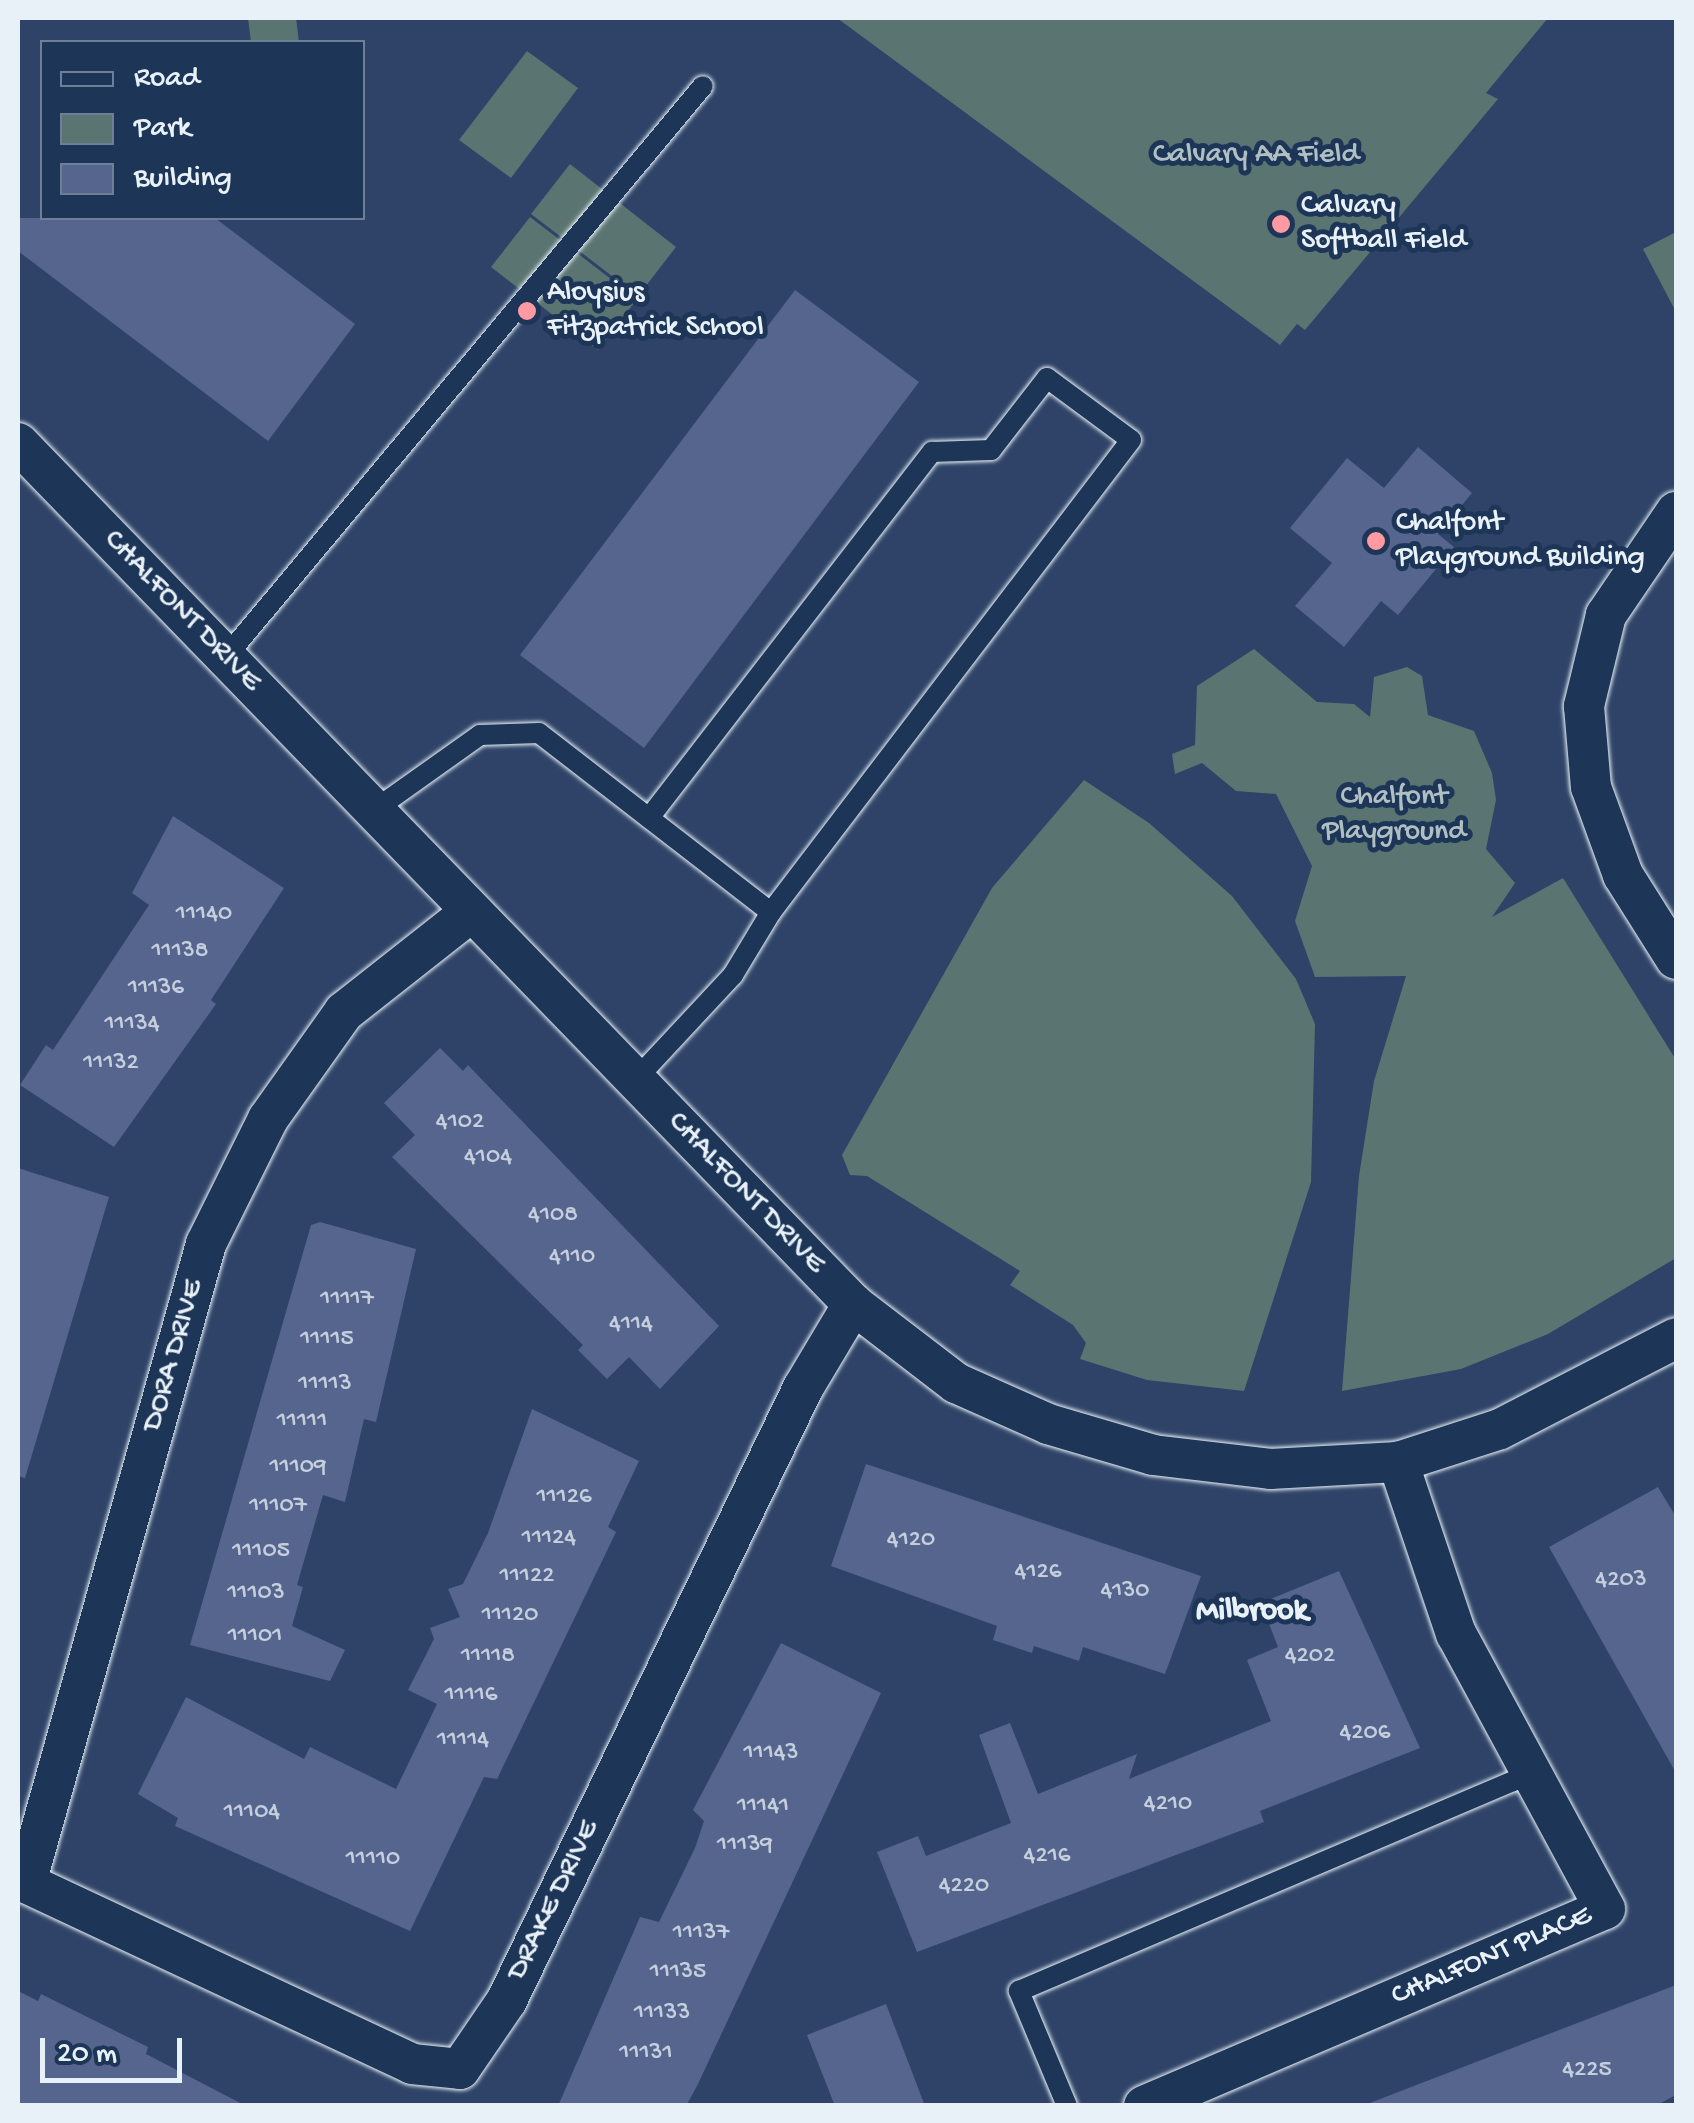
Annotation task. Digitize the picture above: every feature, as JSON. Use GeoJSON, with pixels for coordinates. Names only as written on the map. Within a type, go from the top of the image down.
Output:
{"type":"FeatureCollection","features":[{"type":"Feature","properties":{"kind":"street","name":"CHALFONT DRIVE"},"geometry":{"type":"LineString","coordinates":[[18,443],[853,1304],[956,1382],[1048,1424],[1153,1455],[1270,1470],[1398,1462],[1500,1429],[1676,1338]]}},
{"type":"Feature","properties":{"kind":"street"},"geometry":{"type":"LineString","coordinates":[[1676,512],[1606,615],[1584,706],[1591,787],[1623,876],[1676,959]]}},
{"type":"Feature","properties":{"kind":"street","name":"DORA DRIVE"},"geometry":{"type":"LineString","coordinates":[[26,1883],[206,1244],[268,1119],[344,1012],[470,912]]}},
{"type":"Feature","properties":{"kind":"street","name":"DRAKE DRIVE"},"geometry":{"type":"LineString","coordinates":[[26,1883],[412,2064],[460,2069],[507,2000],[802,1388],[853,1304]]}},
{"type":"Feature","properties":{"kind":"street","name":"CHALFONT PLACE"},"geometry":{"type":"LineString","coordinates":[[1144,2106],[1606,1909],[1456,1634],[1398,1462]]}},
{"type":"Feature","properties":{"kind":"lane"},"geometry":{"type":"LineString","coordinates":[[225,658],[703,86]]}},
{"type":"Feature","properties":{"kind":"lane"},"geometry":{"type":"LineString","coordinates":[[635,1080],[733,975],[771,912],[1130,440],[1047,378],[991,450],[932,452],[649,818]]}},
{"type":"Feature","properties":{"kind":"lane"},"geometry":{"type":"LineString","coordinates":[[373,811],[480,735],[540,733],[771,912]]}},
{"type":"Feature","properties":{"kind":"lane"},"geometry":{"type":"LineString","coordinates":[[1068,2106],[1019,1991],[1532,1773]]}},
{"type":"Feature","properties":{"kind":"green space"},"geometry":{"type":"Polygon","coordinates":[[[248,18],[296,18],[299,40],[251,40],[248,18]]]}},
{"type":"Feature","properties":{"kind":"green space","name":"Calvary AA Field"},"geometry":{"type":"Polygon","coordinates":[[[837,18],[1548,18],[1486,93],[1498,99],[1305,330],[1297,324],[1280,345],[837,18]]]}},
{"type":"Feature","properties":{"kind":"green space"},"geometry":{"type":"Polygon","coordinates":[[[527,51],[578,88],[511,178],[459,140],[527,51]]]}},
{"type":"Feature","properties":{"kind":"green space"},"geometry":{"type":"Polygon","coordinates":[[[570,164],[676,247],[638,296],[531,214],[570,164]]]}},
{"type":"Feature","properties":{"kind":"green space"},"geometry":{"type":"Polygon","coordinates":[[[530,217],[637,299],[598,350],[491,267],[530,217]]]}},
{"type":"Feature","properties":{"kind":"green space"},"geometry":{"type":"Polygon","coordinates":[[[1676,232],[1676,312],[1643,249],[1676,232]]]}},
{"type":"Feature","properties":{"kind":"green space","name":"Chalfont Playground"},"geometry":{"type":"Polygon","coordinates":[[[1254,649],[1317,702],[1354,704],[1370,717],[1374,677],[1407,667],[1422,676],[1428,715],[1474,731],[1492,773],[1496,800],[1486,849],[1515,883],[1492,917],[1563,878],[1676,1060],[1676,1258],[1548,1334],[1461,1369],[1342,1391],[1359,1176],[1374,1081],[1406,976],[1315,977],[1295,921],[1312,866],[1276,794],[1236,791],[1202,763],[1175,774],[1172,754],[1195,745],[1197,686],[1254,649]]]}},
{"type":"Feature","properties":{"kind":"green space"},"geometry":{"type":"Polygon","coordinates":[[[1084,780],[1149,823],[1232,896],[1296,979],[1315,1024],[1311,1182],[1244,1391],[1147,1380],[1080,1359],[1086,1343],[1073,1325],[1010,1285],[1020,1271],[867,1176],[850,1175],[842,1155],[992,888],[1084,780]]]}},
{"type":"Feature","properties":{"kind":"building"},"geometry":{"type":"Polygon","coordinates":[[[18,218],[218,220],[355,324],[268,441],[18,251],[18,218]]]}},
{"type":"Feature","properties":{"kind":"building"},"geometry":{"type":"Polygon","coordinates":[[[795,290],[919,382],[644,748],[520,655],[795,290]]]}},
{"type":"Feature","properties":{"kind":"building","name":"Chalfont Playground Building"},"geometry":{"type":"Polygon","coordinates":[[[1418,447],[1472,493],[1438,534],[1454,547],[1398,615],[1381,601],[1344,647],[1295,606],[1332,563],[1290,528],[1347,458],[1384,488],[1418,447]]]}},
{"type":"Feature","properties":{"kind":"building"},"geometry":{"type":"Polygon","coordinates":[[[173,816],[284,888],[211,1000],[216,1004],[114,1147],[20,1085],[46,1045],[53,1050],[149,905],[132,893],[173,816]]]}},
{"type":"Feature","properties":{"kind":"building"},"geometry":{"type":"Polygon","coordinates":[[[440,1048],[463,1071],[468,1065],[719,1326],[660,1389],[629,1357],[607,1379],[578,1350],[583,1345],[392,1157],[415,1135],[384,1103],[440,1048]]]}},
{"type":"Feature","properties":{"kind":"building"},"geometry":{"type":"Polygon","coordinates":[[[18,1168],[109,1197],[25,1478],[18,1476],[18,1168]]]}},
{"type":"Feature","properties":{"kind":"building"},"geometry":{"type":"Polygon","coordinates":[[[320,1222],[416,1249],[376,1422],[364,1419],[345,1502],[323,1495],[297,1585],[303,1587],[292,1626],[345,1650],[330,1681],[190,1645],[311,1225],[320,1222]]]}},
{"type":"Feature","properties":{"kind":"building"},"geometry":{"type":"Polygon","coordinates":[[[532,1409],[639,1461],[608,1527],[616,1532],[497,1779],[484,1777],[410,1931],[175,1826],[178,1818],[138,1794],[186,1697],[304,1759],[310,1747],[396,1789],[437,1704],[408,1690],[434,1639],[430,1628],[460,1617],[448,1589],[463,1584],[488,1533],[532,1409]]]}},
{"type":"Feature","properties":{"kind":"building"},"geometry":{"type":"Polygon","coordinates":[[[866,1464],[1201,1576],[1165,1674],[1083,1647],[1079,1661],[1034,1646],[1032,1653],[993,1640],[997,1626],[831,1566],[866,1464]]]}},
{"type":"Feature","properties":{"kind":"building"},"geometry":{"type":"Polygon","coordinates":[[[1658,1487],[1676,1517],[1676,1773],[1549,1547],[1658,1487]]]}},
{"type":"Feature","properties":{"kind":"building"},"geometry":{"type":"Polygon","coordinates":[[[1339,1571],[1420,1748],[1260,1811],[1264,1822],[917,1952],[877,1852],[918,1836],[926,1856],[1011,1823],[979,1735],[1010,1723],[1038,1794],[1137,1754],[1129,1779],[1271,1721],[1247,1660],[1278,1647],[1261,1603],[1339,1571]]]}},
{"type":"Feature","properties":{"kind":"building"},"geometry":{"type":"Polygon","coordinates":[[[781,1643],[881,1693],[697,2086],[686,2106],[558,2106],[640,1917],[659,1922],[695,1848],[704,1821],[693,1810],[781,1643]]]}},
{"type":"Feature","properties":{"kind":"building"},"geometry":{"type":"Polygon","coordinates":[[[1676,1985],[1676,2095],[1655,2106],[1362,2106],[1676,1985]]]}},
{"type":"Feature","properties":{"kind":"building"},"geometry":{"type":"Polygon","coordinates":[[[18,1991],[38,2001],[41,1994],[148,2047],[146,2054],[246,2106],[18,2106],[18,1991]]]}},
{"type":"Feature","properties":{"kind":"building"},"geometry":{"type":"Polygon","coordinates":[[[886,2004],[925,2106],[835,2106],[807,2035],[886,2004]]]}},
{"type":"Feature","properties":{"kind":"place","name":"Calvary Softball Field"},"geometry":{"type":"Point","coordinates":[1281,224]}},
{"type":"Feature","properties":{"kind":"place","name":"Aloysius Fitzpatrick School"},"geometry":{"type":"Point","coordinates":[527,311]}},
{"type":"Feature","properties":{"kind":"place","name":"Chalfont Playground Building"},"geometry":{"type":"Point","coordinates":[1376,541]}},
{"type":"Feature","properties":{"kind":"district","name":"Milbrook"},"geometry":{"type":"Point","coordinates":[1252,1612]}}]}
